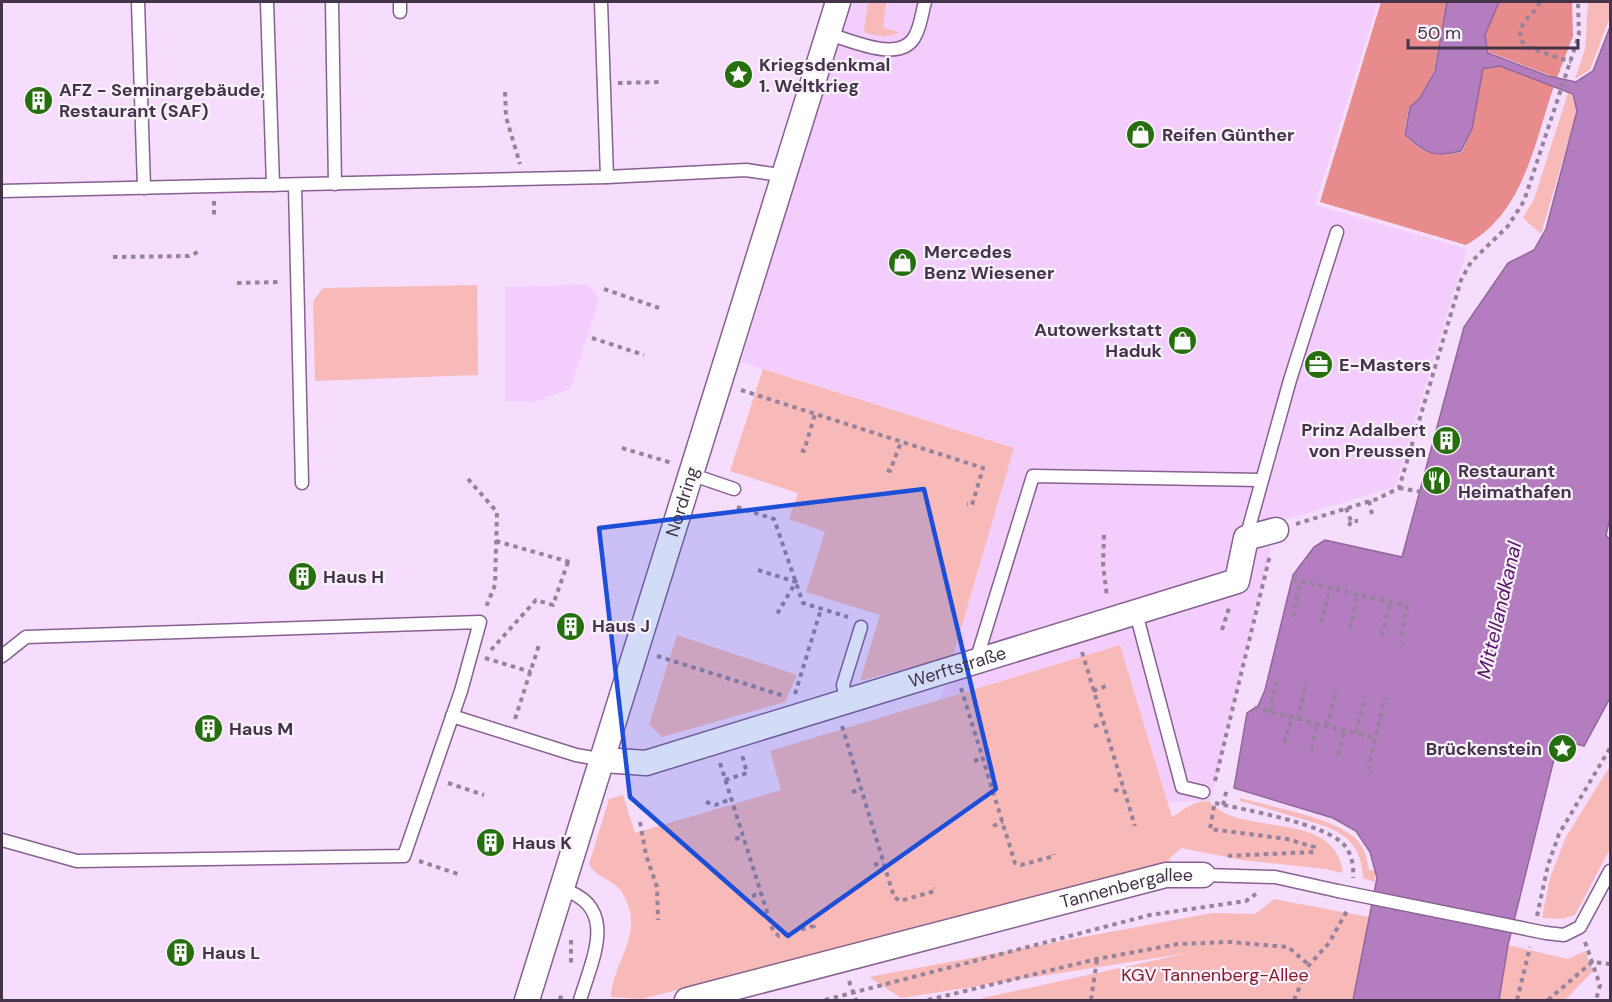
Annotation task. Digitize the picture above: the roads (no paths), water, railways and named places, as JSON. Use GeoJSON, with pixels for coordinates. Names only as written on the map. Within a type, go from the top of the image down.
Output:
{"type":"FeatureCollection","features":[{"type":"Feature","properties":{"kind":"street","name":"Nordring"},"geometry":{"type":"LineString","coordinates":[[527,1000],[638,650],[683,469],[721,384],[838,2]]}},
{"type":"Feature","properties":{"kind":"street"},"geometry":{"type":"LineString","coordinates":[[1245,538],[1276,530]]}},
{"type":"Feature","properties":{"kind":"street","name":"Werftstraße"},"geometry":{"type":"LineString","coordinates":[[604,760],[646,763],[1237,581],[1245,538]]}},
{"type":"Feature","properties":{"kind":"street","name":"Tannenbergallee"},"geometry":{"type":"LineString","coordinates":[[687,1000],[1208,866]]}},
{"type":"Feature","properties":{"kind":"lane"},"geometry":{"type":"LineString","coordinates":[[138,2],[144,188]]}},
{"type":"Feature","properties":{"kind":"lane"},"geometry":{"type":"LineString","coordinates":[[267,2],[273,185]]}},
{"type":"Feature","properties":{"kind":"lane"},"geometry":{"type":"LineString","coordinates":[[332,2],[335,184]]}},
{"type":"Feature","properties":{"kind":"lane"},"geometry":{"type":"LineString","coordinates":[[601,2],[604,83],[600,143],[607,177]]}},
{"type":"Feature","properties":{"kind":"lane"},"geometry":{"type":"LineString","coordinates":[[829,34],[864,45],[896,50],[907,46],[916,35],[925,2]]}},
{"type":"Feature","properties":{"kind":"lane"},"geometry":{"type":"LineString","coordinates":[[2,191],[513,180],[746,170],[786,176]]}},
{"type":"Feature","properties":{"kind":"lane"},"geometry":{"type":"LineString","coordinates":[[295,185],[302,483]]}},
{"type":"Feature","properties":{"kind":"lane"},"geometry":{"type":"LineString","coordinates":[[1245,538],[1337,232]]}},
{"type":"Feature","properties":{"kind":"lane"},"geometry":{"type":"LineString","coordinates":[[683,469],[734,489]]}},
{"type":"Feature","properties":{"kind":"lane"},"geometry":{"type":"LineString","coordinates":[[976,662],[1033,476],[1262,480]]}},
{"type":"Feature","properties":{"kind":"lane"},"geometry":{"type":"LineString","coordinates":[[1136,613],[1182,787],[1203,792]]}},
{"type":"Feature","properties":{"kind":"lane"},"geometry":{"type":"LineString","coordinates":[[2,656],[26,637],[480,622],[452,716],[404,856],[77,861],[2,840]]}},
{"type":"Feature","properties":{"kind":"lane"},"geometry":{"type":"LineString","coordinates":[[841,703],[843,685],[861,627]]}},
{"type":"Feature","properties":{"kind":"lane"},"geometry":{"type":"LineString","coordinates":[[452,716],[576,755],[604,760]]}},
{"type":"Feature","properties":{"kind":"lane","name":"Tannenbergallee"},"geometry":{"type":"LineString","coordinates":[[1208,866],[1275,877],[1564,935],[1580,927],[1611,871]]}},
{"type":"Feature","properties":{"kind":"lane"},"geometry":{"type":"LineString","coordinates":[[562,889],[584,899],[598,921],[599,938],[580,1000]]}},
{"type":"Feature","properties":{"kind":"water","name":"Mittellandkanal"},"geometry":{"type":"Polygon","coordinates":[[[1447,2],[1499,2],[1485,35],[1488,53],[1548,76],[1576,82],[1593,71],[1610,27],[1610,518],[1606,535],[1610,540],[1610,698],[1584,746],[1559,739],[1508,945],[1499,1000],[1353,1000],[1377,878],[1370,852],[1356,831],[1333,818],[1234,788],[1247,713],[1258,706],[1265,690],[1293,575],[1314,547],[1325,540],[1402,557],[1464,327],[1508,263],[1534,250],[1546,229],[1577,111],[1573,94],[1500,66],[1483,69],[1472,129],[1461,151],[1436,154],[1425,150],[1405,135],[1410,107],[1420,98],[1435,71],[1447,2]]]}},
{"type":"Feature","properties":{"kind":"place","name":"Kriegsdenkmal 1. Weltkrieg"},"geometry":{"type":"Point","coordinates":[738,75]}},
{"type":"Feature","properties":{"kind":"place","name":"AFZ - Seminargebäude, Restaurant (SAF)"},"geometry":{"type":"Point","coordinates":[38,100]}},
{"type":"Feature","properties":{"kind":"place","name":"Reifen Günther"},"geometry":{"type":"Point","coordinates":[1141,135]}},
{"type":"Feature","properties":{"kind":"place","name":"Mercedes Benz Wiesener"},"geometry":{"type":"Point","coordinates":[903,262]}},
{"type":"Feature","properties":{"kind":"place","name":"Autowerkstatt Haduk"},"geometry":{"type":"Point","coordinates":[1183,340]}},
{"type":"Feature","properties":{"kind":"place","name":"E-Masters"},"geometry":{"type":"Point","coordinates":[1318,365]}},
{"type":"Feature","properties":{"kind":"place","name":"Prinz Adalbert von Preussen"},"geometry":{"type":"Point","coordinates":[1447,440]}},
{"type":"Feature","properties":{"kind":"place","name":"Restaurant Heimathafen"},"geometry":{"type":"Point","coordinates":[1437,481]}},
{"type":"Feature","properties":{"kind":"place","name":"Haus H"},"geometry":{"type":"Point","coordinates":[302,577]}},
{"type":"Feature","properties":{"kind":"place","name":"Haus J"},"geometry":{"type":"Point","coordinates":[571,626]}},
{"type":"Feature","properties":{"kind":"place","name":"Haus M"},"geometry":{"type":"Point","coordinates":[208,729]}},
{"type":"Feature","properties":{"kind":"place","name":"Brückenstein"},"geometry":{"type":"Point","coordinates":[1563,749]}},
{"type":"Feature","properties":{"kind":"place","name":"Haus K"},"geometry":{"type":"Point","coordinates":[491,843]}},
{"type":"Feature","properties":{"kind":"place","name":"Haus L"},"geometry":{"type":"Point","coordinates":[181,953]}},
{"type":"Feature","properties":{"kind":"park label","name":"KGV Tannenberg-Allee"},"geometry":{"type":"Point","coordinates":[1215,975]}}]}
